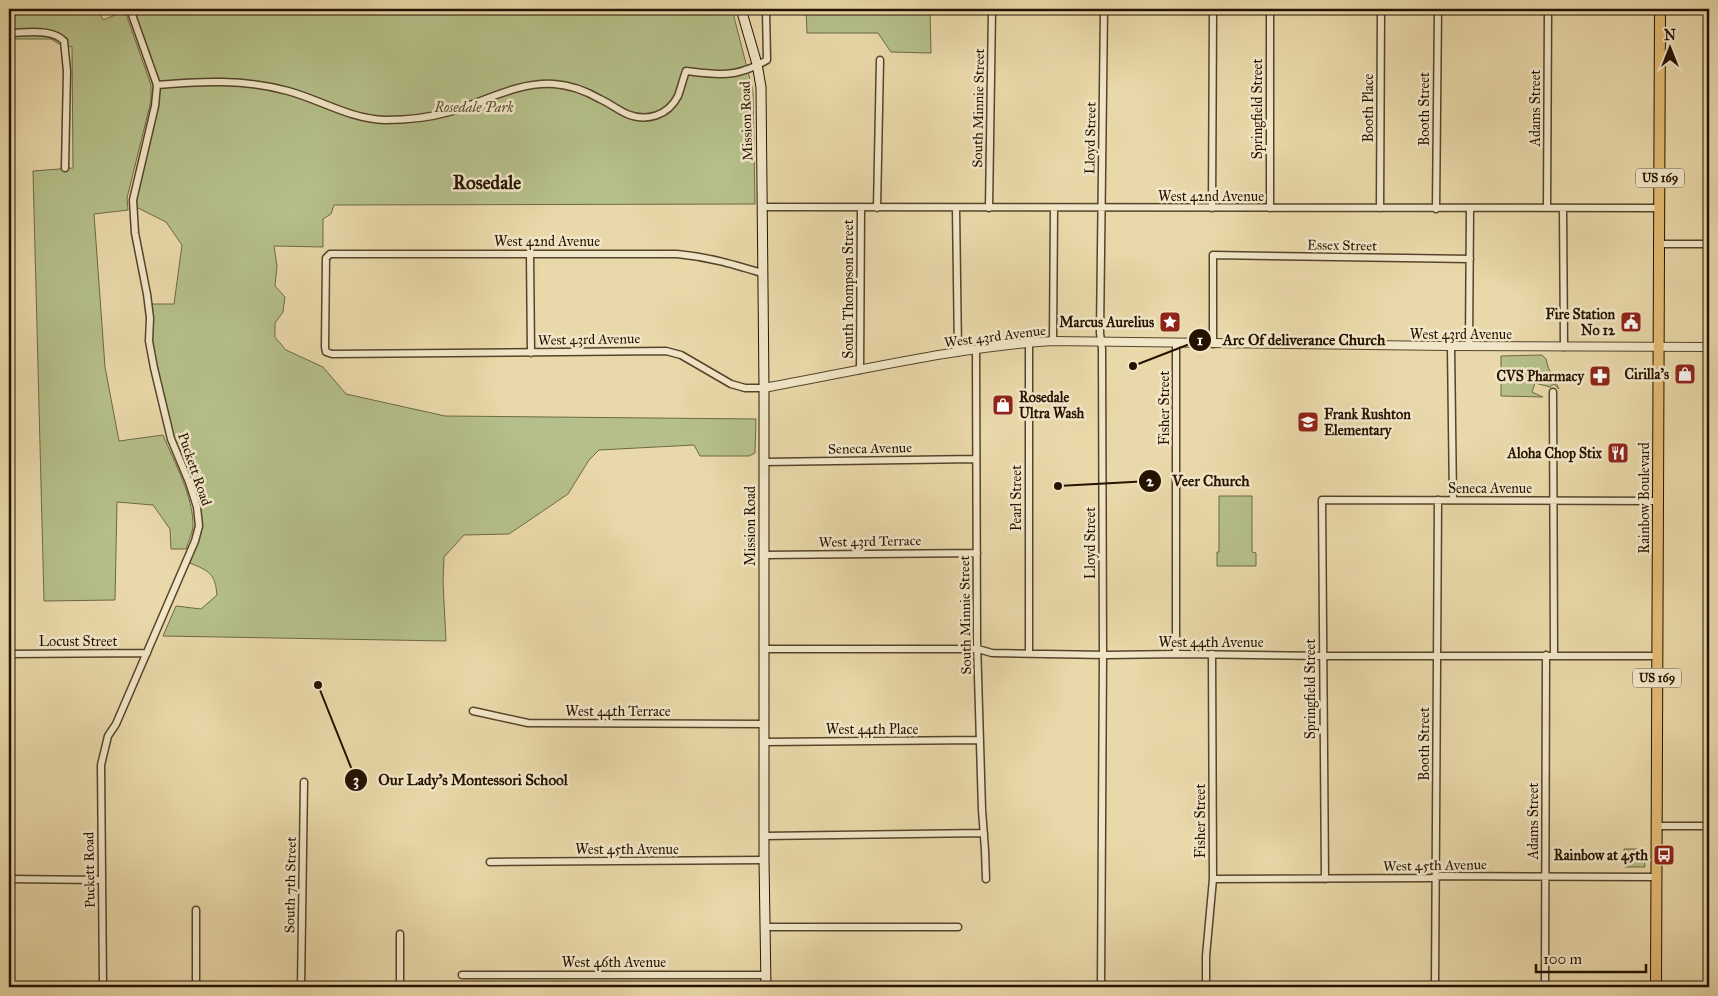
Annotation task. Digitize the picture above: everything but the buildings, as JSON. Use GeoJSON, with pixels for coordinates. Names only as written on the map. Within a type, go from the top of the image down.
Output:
{"type":"FeatureCollection","features":[{"type":"Feature","properties":{"kind":"main road","name":"Mission Road"},"geometry":{"type":"LineString","coordinates":[[741,9],[761,87],[766,987]]}},
{"type":"Feature","properties":{"kind":"main road","name":"Rainbow Boulevard"},"geometry":{"type":"LineString","coordinates":[[1656,987],[1660,9]]}},
{"type":"Feature","properties":{"kind":"street","name":"Puckett Road"},"geometry":{"type":"LineString","coordinates":[[103,987],[101,765],[108,736],[116,724],[147,653],[195,541],[199,526],[197,507],[189,482],[171,439],[149,341],[150,318],[135,233],[133,200],[155,106],[156,85],[130,9]]}},
{"type":"Feature","properties":{"kind":"street","name":"South Minnie Street"},"geometry":{"type":"LineString","coordinates":[[989,208],[992,9]]}},
{"type":"Feature","properties":{"kind":"street","name":"Lloyd Street"},"geometry":{"type":"LineString","coordinates":[[1101,987],[1103,655],[1102,349],[1100,341],[1104,9]]}},
{"type":"Feature","properties":{"kind":"street"},"geometry":{"type":"LineString","coordinates":[[1212,208],[1213,9]]}},
{"type":"Feature","properties":{"kind":"street","name":"Springfield Street"},"geometry":{"type":"LineString","coordinates":[[1270,9],[1270,208]]}},
{"type":"Feature","properties":{"kind":"street","name":"Booth Place"},"geometry":{"type":"LineString","coordinates":[[1380,208],[1381,9]]}},
{"type":"Feature","properties":{"kind":"street","name":"Booth Street"},"geometry":{"type":"LineString","coordinates":[[1436,209],[1438,9]]}},
{"type":"Feature","properties":{"kind":"street","name":"Adams Street"},"geometry":{"type":"LineString","coordinates":[[1547,208],[1548,9]]}},
{"type":"Feature","properties":{"kind":"street","name":"Mission Road"},"geometry":{"type":"LineString","coordinates":[[756,64],[765,62],[767,58],[766,11]]}},
{"type":"Feature","properties":{"kind":"street"},"geometry":{"type":"LineString","coordinates":[[9,33],[50,33],[59,36],[64,41],[67,71],[65,168]]}},
{"type":"Feature","properties":{"kind":"street"},"geometry":{"type":"LineString","coordinates":[[877,208],[880,60]]}},
{"type":"Feature","properties":{"kind":"street"},"geometry":{"type":"LineString","coordinates":[[156,85],[203,81],[241,82],[289,91],[360,117],[392,120],[423,118],[448,112],[494,95],[531,85],[555,84],[577,88],[600,98],[627,114],[642,118],[655,116],[668,110],[677,97],[686,71],[712,74],[737,72],[746,70],[756,64]]}},
{"type":"Feature","properties":{"kind":"street","name":"West 42nd Avenue"},"geometry":{"type":"LineString","coordinates":[[762,207],[1660,208]]}},
{"type":"Feature","properties":{"kind":"street","name":"South Thompson Street"},"geometry":{"type":"LineString","coordinates":[[860,370],[861,208]]}},
{"type":"Feature","properties":{"kind":"street"},"geometry":{"type":"LineString","coordinates":[[956,208],[958,352]]}},
{"type":"Feature","properties":{"kind":"street"},"geometry":{"type":"LineString","coordinates":[[1053,341],[1054,208]]}},
{"type":"Feature","properties":{"kind":"street"},"geometry":{"type":"LineString","coordinates":[[1563,208],[1564,347]]}},
{"type":"Feature","properties":{"kind":"street"},"geometry":{"type":"LineString","coordinates":[[1470,209],[1470,346]]}},
{"type":"Feature","properties":{"kind":"street"},"geometry":{"type":"LineString","coordinates":[[1660,244],[1709,244]]}},
{"type":"Feature","properties":{"kind":"street"},"geometry":{"type":"LineString","coordinates":[[530,253],[531,353]]}},
{"type":"Feature","properties":{"kind":"street","name":"West 42nd Avenue"},"geometry":{"type":"LineString","coordinates":[[326,352],[326,258],[330,254],[677,254],[702,256],[726,261],[762,273]]}},
{"type":"Feature","properties":{"kind":"street","name":"Essex Street"},"geometry":{"type":"LineString","coordinates":[[1213,344],[1213,255],[1470,259]]}},
{"type":"Feature","properties":{"kind":"street","name":"West 43rd Avenue"},"geometry":{"type":"LineString","coordinates":[[326,352],[332,354],[666,351],[681,355],[731,384],[745,388],[764,388],[958,352],[1029,342],[1100,341],[1213,344],[1709,347]]}},
{"type":"Feature","properties":{"kind":"street","name":"Pearl Street"},"geometry":{"type":"LineString","coordinates":[[1029,342],[1029,653]]}},
{"type":"Feature","properties":{"kind":"street","name":"Fisher Street"},"geometry":{"type":"LineString","coordinates":[[1176,343],[1176,654]]}},
{"type":"Feature","properties":{"kind":"street"},"geometry":{"type":"LineString","coordinates":[[1451,346],[1453,500]]}},
{"type":"Feature","properties":{"kind":"street","name":"South Minnie Street"},"geometry":{"type":"LineString","coordinates":[[976,350],[976,642],[978,649],[982,810],[986,879]]}},
{"type":"Feature","properties":{"kind":"street"},"geometry":{"type":"LineString","coordinates":[[1553,392],[1554,655]]}},
{"type":"Feature","properties":{"kind":"street","name":"Seneca Avenue"},"geometry":{"type":"LineString","coordinates":[[764,462],[976,459]]}},
{"type":"Feature","properties":{"kind":"street","name":"Springfield Street"},"geometry":{"type":"LineString","coordinates":[[1322,500],[1325,879]]}},
{"type":"Feature","properties":{"kind":"street","name":"Seneca Avenue"},"geometry":{"type":"LineString","coordinates":[[1322,500],[1658,501]]}},
{"type":"Feature","properties":{"kind":"street","name":"Booth Street"},"geometry":{"type":"LineString","coordinates":[[1436,987],[1438,500]]}},
{"type":"Feature","properties":{"kind":"street","name":"West 43rd Terrace"},"geometry":{"type":"LineString","coordinates":[[764,555],[977,552]]}},
{"type":"Feature","properties":{"kind":"street","name":"West 44th Avenue"},"geometry":{"type":"LineString","coordinates":[[764,649],[978,649],[992,653],[1103,655],[1658,656]]}},
{"type":"Feature","properties":{"kind":"street","name":"Locust Street"},"geometry":{"type":"LineString","coordinates":[[9,654],[147,653]]}},
{"type":"Feature","properties":{"kind":"street","name":"Fisher Street"},"geometry":{"type":"LineString","coordinates":[[1206,987],[1206,956],[1213,879],[1212,654]]}},
{"type":"Feature","properties":{"kind":"street","name":"Adams Street"},"geometry":{"type":"LineString","coordinates":[[1545,987],[1546,655]]}},
{"type":"Feature","properties":{"kind":"street","name":"West 44th Terrace"},"geometry":{"type":"LineString","coordinates":[[473,710],[528,723],[764,724]]}},
{"type":"Feature","properties":{"kind":"street","name":"West 44th Place"},"geometry":{"type":"LineString","coordinates":[[764,742],[980,740]]}},
{"type":"Feature","properties":{"kind":"street","name":"South 7th Street"},"geometry":{"type":"LineString","coordinates":[[301,987],[304,782]]}},
{"type":"Feature","properties":{"kind":"street"},"geometry":{"type":"LineString","coordinates":[[1657,826],[1709,826]]}},
{"type":"Feature","properties":{"kind":"street"},"geometry":{"type":"LineString","coordinates":[[764,836],[984,833]]}},
{"type":"Feature","properties":{"kind":"street","name":"West 45th Avenue"},"geometry":{"type":"LineString","coordinates":[[490,862],[764,860]]}},
{"type":"Feature","properties":{"kind":"street","name":"West 45th Avenue"},"geometry":{"type":"LineString","coordinates":[[1213,879],[1436,878],[1441,876],[1656,877]]}},
{"type":"Feature","properties":{"kind":"street"},"geometry":{"type":"LineString","coordinates":[[9,879],[102,880]]}},
{"type":"Feature","properties":{"kind":"street"},"geometry":{"type":"LineString","coordinates":[[196,910],[196,987]]}},
{"type":"Feature","properties":{"kind":"street"},"geometry":{"type":"LineString","coordinates":[[765,927],[958,927]]}},
{"type":"Feature","properties":{"kind":"street"},"geometry":{"type":"LineString","coordinates":[[400,934],[400,987]]}},
{"type":"Feature","properties":{"kind":"street","name":"West 46th Avenue"},"geometry":{"type":"LineString","coordinates":[[462,974],[766,975]]}},
{"type":"Feature","properties":{"kind":"green space"},"geometry":{"type":"Polygon","coordinates":[[[9,9],[98,9],[103,20],[125,11],[151,85],[151,101],[127,198],[128,210],[94,214],[105,367],[119,441],[163,435],[187,492],[193,527],[186,549],[171,549],[170,529],[153,505],[117,502],[115,600],[44,601],[33,171],[73,168],[72,47],[59,44],[51,39],[9,39],[9,9]]]}},
{"type":"Feature","properties":{"kind":"green space","name":"Rosedale Park"},"geometry":{"type":"Polygon","coordinates":[[[130,9],[732,9],[753,91],[755,204],[334,205],[331,214],[323,219],[323,247],[274,246],[277,266],[275,286],[285,297],[283,312],[275,323],[275,337],[286,350],[323,367],[346,394],[445,416],[756,419],[755,453],[749,456],[700,456],[694,445],[599,450],[589,460],[568,494],[509,534],[464,535],[444,557],[443,582],[446,641],[163,636],[176,606],[201,609],[217,595],[213,577],[202,568],[190,563],[199,536],[199,507],[171,430],[152,341],[151,304],[174,304],[182,245],[166,222],[134,206],[157,85],[130,9]]]}},
{"type":"Feature","properties":{"kind":"green space"},"geometry":{"type":"Polygon","coordinates":[[[806,9],[930,9],[931,53],[891,52],[878,33],[807,33],[806,9]]]}},
{"type":"Feature","properties":{"kind":"green space"},"geometry":{"type":"Polygon","coordinates":[[[1542,355],[1546,359],[1559,389],[1554,384],[1550,387],[1535,383],[1532,392],[1543,397],[1501,396],[1501,356],[1542,355]]]}},
{"type":"Feature","properties":{"kind":"green space"},"geometry":{"type":"Polygon","coordinates":[[[1219,496],[1252,496],[1252,552],[1256,553],[1256,566],[1217,566],[1217,552],[1219,552],[1219,496]]]}},
{"type":"Feature","properties":{"kind":"green space"},"geometry":{"type":"Polygon","coordinates":[[[1624,849],[1644,849],[1645,867],[1625,867],[1624,849]]]}},
{"type":"Feature","properties":{"kind":"place","name":"Marcus Aurelius"},"geometry":{"type":"Point","coordinates":[1170,322]}},
{"type":"Feature","properties":{"kind":"place","name":"Fire Station No 12"},"geometry":{"type":"Point","coordinates":[1631,322]}},
{"type":"Feature","properties":{"kind":"place","name":"Arc Of deliverance Church"},"geometry":{"type":"Point","coordinates":[1133,366]}},
{"type":"Feature","properties":{"kind":"place","name":"Cirilla's"},"geometry":{"type":"Point","coordinates":[1685,374]}},
{"type":"Feature","properties":{"kind":"place","name":"CVS Pharmacy"},"geometry":{"type":"Point","coordinates":[1600,376]}},
{"type":"Feature","properties":{"kind":"place","name":"Rosedale Ultra Wash"},"geometry":{"type":"Point","coordinates":[1003,405]}},
{"type":"Feature","properties":{"kind":"place","name":"Frank Rushton Elementary"},"geometry":{"type":"Point","coordinates":[1308,422]}},
{"type":"Feature","properties":{"kind":"place","name":"Aloha Chop Stix"},"geometry":{"type":"Point","coordinates":[1618,453]}},
{"type":"Feature","properties":{"kind":"place","name":"Veer Church"},"geometry":{"type":"Point","coordinates":[1058,486]}},
{"type":"Feature","properties":{"kind":"place","name":"Our Lady's Montessori School"},"geometry":{"type":"Point","coordinates":[318,685]}},
{"type":"Feature","properties":{"kind":"place","name":"Rainbow at 45th"},"geometry":{"type":"Point","coordinates":[1664,855]}},
{"type":"Feature","properties":{"kind":"district","name":"Rosedale"},"geometry":{"type":"Point","coordinates":[487,182]}}]}
